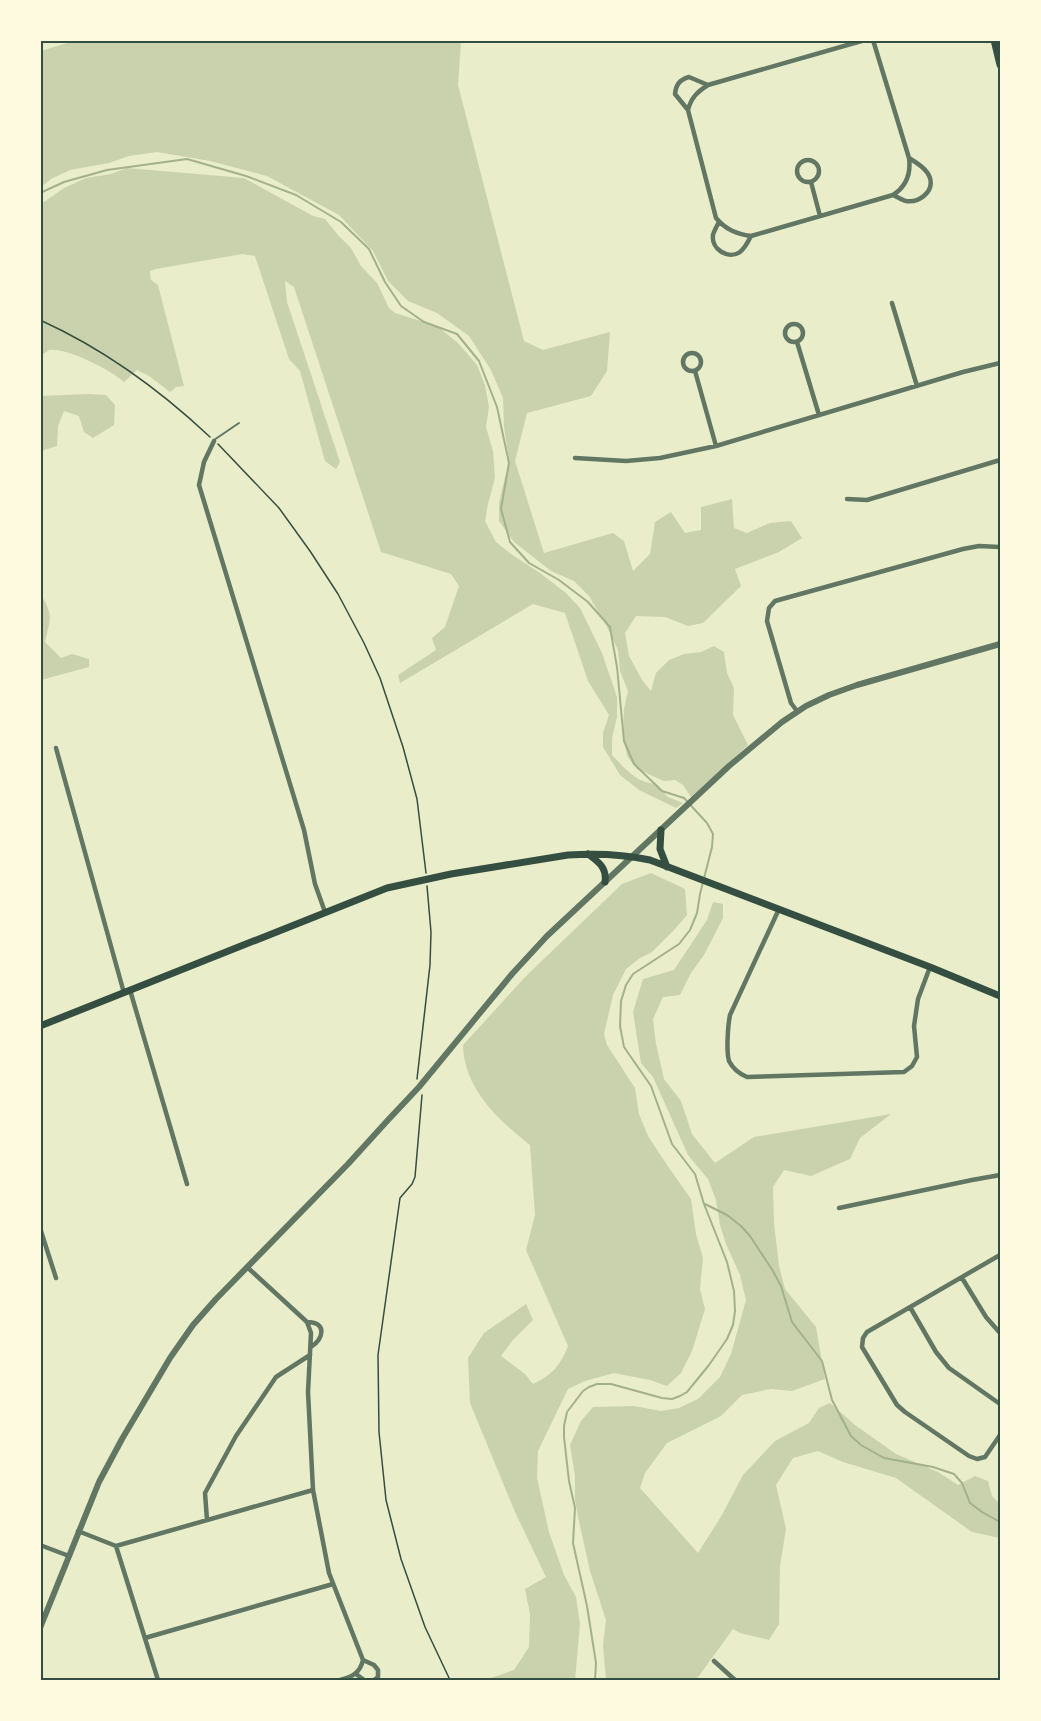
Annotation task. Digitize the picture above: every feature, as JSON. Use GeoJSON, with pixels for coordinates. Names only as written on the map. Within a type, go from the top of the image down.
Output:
{"type":"FeatureCollection","features":[{"type":"Feature","properties":{"kind":"main road"},"geometry":{"type":"LineString","coordinates":[[996,42],[1000,65]]}},
{"type":"Feature","properties":{"kind":"main road"},"geometry":{"type":"LineString","coordinates":[[661,830],[660,849],[670,868]]}},
{"type":"Feature","properties":{"kind":"main road"},"geometry":{"type":"LineString","coordinates":[[588,854],[603,868],[606,874],[605,882]]}},
{"type":"Feature","properties":{"kind":"main road"},"geometry":{"type":"LineString","coordinates":[[40,1026],[375,892],[414,881],[588,854],[613,854],[650,860],[1000,996]]}},
{"type":"Feature","properties":{"kind":"street"},"geometry":{"type":"LineString","coordinates":[[688,110],[690,101],[696,93],[708,85],[865,40]]}},
{"type":"Feature","properties":{"kind":"street"},"geometry":{"type":"LineString","coordinates":[[708,85],[689,77],[679,82],[675,87],[675,94],[688,110],[716,218],[722,226],[740,235],[751,236],[899,191],[910,171],[909,158],[873,40]]}},
{"type":"Feature","properties":{"kind":"street"},"geometry":{"type":"LineString","coordinates":[[892,195],[906,201],[914,200],[928,192],[931,185],[930,177],[909,158]]}},
{"type":"Feature","properties":{"kind":"street"},"geometry":{"type":"LineString","coordinates":[[804,160],[813,161],[819,168],[818,177],[811,182],[802,181],[797,174],[798,166],[804,160]]}},
{"type":"Feature","properties":{"kind":"street"},"geometry":{"type":"LineString","coordinates":[[811,182],[820,216]]}},
{"type":"Feature","properties":{"kind":"street"},"geometry":{"type":"LineString","coordinates":[[719,222],[713,234],[713,241],[722,253],[727,255],[739,253],[751,236]]}},
{"type":"Feature","properties":{"kind":"street"},"geometry":{"type":"LineString","coordinates":[[892,303],[918,386]]}},
{"type":"Feature","properties":{"kind":"street"},"geometry":{"type":"LineString","coordinates":[[797,342],[819,415]]}},
{"type":"Feature","properties":{"kind":"street"},"geometry":{"type":"LineString","coordinates":[[689,353],[696,354],[701,360],[700,367],[694,371],[687,370],[683,365],[684,358],[689,353]]}},
{"type":"Feature","properties":{"kind":"street"},"geometry":{"type":"LineString","coordinates":[[575,458],[626,460],[660,458],[716,446],[1000,363]]}},
{"type":"Feature","properties":{"kind":"street"},"geometry":{"type":"LineString","coordinates":[[694,371],[716,446]]}},
{"type":"Feature","properties":{"kind":"street"},"geometry":{"type":"LineString","coordinates":[[214,440],[204,462],[200,485],[304,830],[315,884],[325,912]]}},
{"type":"Feature","properties":{"kind":"street"},"geometry":{"type":"LineString","coordinates":[[847,500],[867,500],[1000,460]]}},
{"type":"Feature","properties":{"kind":"street"},"geometry":{"type":"LineString","coordinates":[[797,711],[791,703],[767,621],[769,608],[775,601],[963,549],[985,546],[1000,547]]}},
{"type":"Feature","properties":{"kind":"street"},"geometry":{"type":"LineString","coordinates":[[40,1628],[78,1531],[108,1463],[170,1358],[205,1311],[404,1104],[530,954],[749,749],[797,711],[840,690],[1000,644]]}},
{"type":"Feature","properties":{"kind":"street"},"geometry":{"type":"LineString","coordinates":[[56,748],[127,992],[187,1184]]}},
{"type":"Feature","properties":{"kind":"street"},"geometry":{"type":"LineString","coordinates":[[779,909],[730,1015],[729,1060],[739,1074],[747,1077],[904,1072],[912,1066],[917,1057],[914,1026],[918,999],[930,967]]}},
{"type":"Feature","properties":{"kind":"street"},"geometry":{"type":"LineString","coordinates":[[839,1208],[1000,1175]]}},
{"type":"Feature","properties":{"kind":"street"},"geometry":{"type":"LineString","coordinates":[[40,1228],[56,1278]]}},
{"type":"Feature","properties":{"kind":"street"},"geometry":{"type":"LineString","coordinates":[[1000,1255],[867,1332],[862,1338],[862,1347],[897,1405],[905,1413],[977,1459],[985,1457],[1000,1435]]}},
{"type":"Feature","properties":{"kind":"street"},"geometry":{"type":"LineString","coordinates":[[247,1267],[308,1322],[311,1333],[308,1392],[313,1490],[329,1573],[363,1660],[356,1674],[340,1680]]}},
{"type":"Feature","properties":{"kind":"street"},"geometry":{"type":"LineString","coordinates":[[962,1278],[986,1317],[1000,1333]]}},
{"type":"Feature","properties":{"kind":"street"},"geometry":{"type":"LineString","coordinates":[[910,1307],[936,1352],[949,1368],[1000,1404]]}},
{"type":"Feature","properties":{"kind":"street"},"geometry":{"type":"LineString","coordinates":[[308,1322],[316,1323],[322,1331],[318,1342],[311,1347]]}},
{"type":"Feature","properties":{"kind":"street"},"geometry":{"type":"LineString","coordinates":[[207,1520],[205,1493],[236,1436],[276,1377],[310,1355]]}},
{"type":"Feature","properties":{"kind":"street"},"geometry":{"type":"LineString","coordinates":[[78,1531],[116,1546],[313,1490]]}},
{"type":"Feature","properties":{"kind":"street"},"geometry":{"type":"LineString","coordinates":[[40,1545],[69,1556]]}},
{"type":"Feature","properties":{"kind":"street"},"geometry":{"type":"LineString","coordinates":[[116,1546],[158,1680]]}},
{"type":"Feature","properties":{"kind":"street"},"geometry":{"type":"LineString","coordinates":[[145,1638],[333,1584]]}},
{"type":"Feature","properties":{"kind":"street"},"geometry":{"type":"LineString","coordinates":[[363,1660],[374,1665],[378,1670],[378,1677],[374,1680]]}},
{"type":"Feature","properties":{"kind":"street"},"geometry":{"type":"LineString","coordinates":[[714,1661],[735,1680]]}},
{"type":"Feature","properties":{"kind":"street"},"geometry":{"type":"LineString","coordinates":[[356,1674],[364,1680]]}},
{"type":"Feature","properties":{"kind":"lane"},"geometry":{"type":"LineString","coordinates":[[214,440],[239,423]]}},
{"type":"Feature","properties":{"kind":"path"},"geometry":{"type":"LineString","coordinates":[[40,320],[103,353],[179,408],[214,440],[279,508],[310,551],[338,594],[381,678],[417,799],[425,867]]}},
{"type":"Feature","properties":{"kind":"path"},"geometry":{"type":"LineString","coordinates":[[418,1083],[430,965],[431,932],[428,888]]}},
{"type":"Feature","properties":{"kind":"path"},"geometry":{"type":"LineString","coordinates":[[421,1091],[415,1177],[400,1198],[378,1355],[379,1432],[386,1500],[401,1559],[425,1627],[450,1680]]}},
{"type":"Feature","properties":{"kind":"green space"},"geometry":{"type":"Polygon","coordinates":[[[77,40],[461,41],[458,85],[524,341],[543,350],[610,332],[607,371],[591,396],[527,413],[515,461],[544,553],[613,533],[624,541],[633,571],[650,554],[655,522],[671,512],[685,533],[701,530],[701,507],[732,499],[734,528],[747,533],[770,523],[791,521],[802,538],[779,552],[735,569],[741,586],[703,623],[688,626],[665,617],[636,616],[625,633],[629,656],[651,691],[656,673],[669,660],[684,654],[701,652],[714,646],[724,652],[727,673],[734,688],[733,715],[748,745],[691,797],[683,785],[675,780],[664,781],[637,769],[627,756],[623,734],[624,709],[628,691],[620,671],[618,650],[589,596],[574,581],[551,571],[514,542],[499,521],[499,503],[509,460],[503,398],[491,370],[469,336],[437,313],[408,301],[388,281],[373,251],[339,215],[267,176],[210,161],[157,152],[70,170],[51,179],[41,187],[41,51],[77,40]]]}},
{"type":"Feature","properties":{"kind":"green space"},"geometry":{"type":"Polygon","coordinates":[[[127,168],[244,178],[313,216],[325,219],[351,248],[361,266],[377,283],[389,308],[395,313],[437,326],[458,343],[477,365],[485,385],[489,407],[486,427],[493,451],[495,478],[485,521],[496,542],[566,593],[580,608],[602,653],[617,697],[612,755],[637,778],[656,784],[668,797],[683,803],[676,808],[639,790],[620,775],[603,747],[603,733],[609,715],[588,681],[565,613],[533,604],[400,683],[398,675],[436,650],[432,638],[445,627],[459,586],[451,574],[381,552],[294,287],[285,281],[287,302],[340,462],[336,469],[325,461],[300,371],[289,359],[255,256],[242,254],[150,271],[151,280],[158,285],[184,386],[176,387],[170,392],[137,370],[124,382],[99,366],[66,352],[49,350],[41,355],[41,204],[64,188],[86,178],[111,174],[127,168]]]}},
{"type":"Feature","properties":{"kind":"green space"},"geometry":{"type":"Polygon","coordinates":[[[106,395],[115,405],[114,425],[93,438],[84,432],[79,416],[64,411],[58,426],[57,446],[41,451],[41,396],[106,395]]]}},
{"type":"Feature","properties":{"kind":"green space"},"geometry":{"type":"Polygon","coordinates":[[[41,595],[50,618],[45,642],[61,658],[72,654],[89,659],[89,667],[41,680],[41,595]]]}},
{"type":"Feature","properties":{"kind":"green space"},"geometry":{"type":"Polygon","coordinates":[[[651,873],[685,889],[687,915],[652,952],[626,969],[613,995],[604,1034],[607,1045],[635,1088],[639,1114],[648,1136],[691,1199],[696,1234],[703,1258],[700,1289],[705,1309],[692,1351],[681,1373],[667,1386],[614,1373],[585,1381],[568,1389],[538,1451],[537,1478],[549,1532],[564,1575],[576,1597],[580,1624],[575,1680],[485,1680],[514,1670],[529,1647],[530,1614],[525,1589],[546,1577],[515,1512],[470,1403],[468,1358],[484,1333],[526,1304],[533,1320],[501,1356],[525,1374],[533,1384],[555,1369],[568,1346],[526,1250],[535,1215],[530,1145],[484,1101],[469,1075],[463,1045],[527,975],[622,884],[651,873]]]}},
{"type":"Feature","properties":{"kind":"green space"},"geometry":{"type":"Polygon","coordinates":[[[713,902],[723,904],[723,918],[680,995],[663,997],[653,1019],[664,1079],[681,1101],[692,1134],[715,1163],[754,1137],[891,1114],[860,1138],[850,1159],[811,1176],[784,1170],[773,1187],[779,1266],[785,1289],[816,1327],[825,1379],[792,1391],[771,1389],[742,1395],[721,1416],[667,1443],[645,1473],[640,1488],[698,1553],[743,1475],[775,1441],[809,1423],[819,1408],[830,1403],[855,1425],[896,1454],[938,1472],[958,1485],[975,1476],[988,1481],[992,1496],[1000,1504],[1000,1538],[972,1532],[896,1478],[843,1462],[818,1451],[793,1458],[776,1485],[786,1529],[780,1566],[779,1624],[769,1640],[733,1629],[696,1680],[606,1680],[603,1645],[606,1620],[590,1571],[580,1526],[575,1501],[575,1476],[570,1445],[581,1421],[593,1407],[634,1406],[661,1411],[679,1408],[698,1399],[720,1377],[731,1354],[746,1300],[740,1275],[720,1225],[716,1200],[708,1179],[688,1155],[653,1077],[641,1063],[633,1012],[643,979],[674,970],[707,920],[713,902]]]}},
{"type":"Feature","properties":{"kind":"waterway"},"geometry":{"type":"LineString","coordinates":[[40,193],[64,182],[107,170],[187,159],[246,176],[296,195],[341,222],[369,249],[385,282],[401,306],[424,322],[457,334],[479,361],[497,407],[509,463],[501,509],[510,542],[529,563],[559,580],[588,602],[610,627],[617,667],[624,741],[634,764],[662,791],[684,798],[707,823],[713,834],[697,913],[690,930],[679,944],[633,974],[626,985],[621,1001],[620,1026],[624,1047],[651,1086],[672,1144],[695,1174],[727,1262],[734,1291],[735,1311],[733,1325],[727,1339],[687,1392],[672,1399],[611,1384],[597,1384],[583,1391],[567,1412],[564,1437],[575,1508],[573,1543],[587,1606],[596,1663],[595,1680]]}},
{"type":"Feature","properties":{"kind":"waterway"},"geometry":{"type":"LineString","coordinates":[[705,1204],[727,1215],[741,1226],[773,1271],[781,1286],[792,1322],[822,1361],[832,1400],[851,1436],[861,1445],[884,1458],[933,1467],[954,1474],[962,1483],[970,1503],[1000,1522]]}}]}
